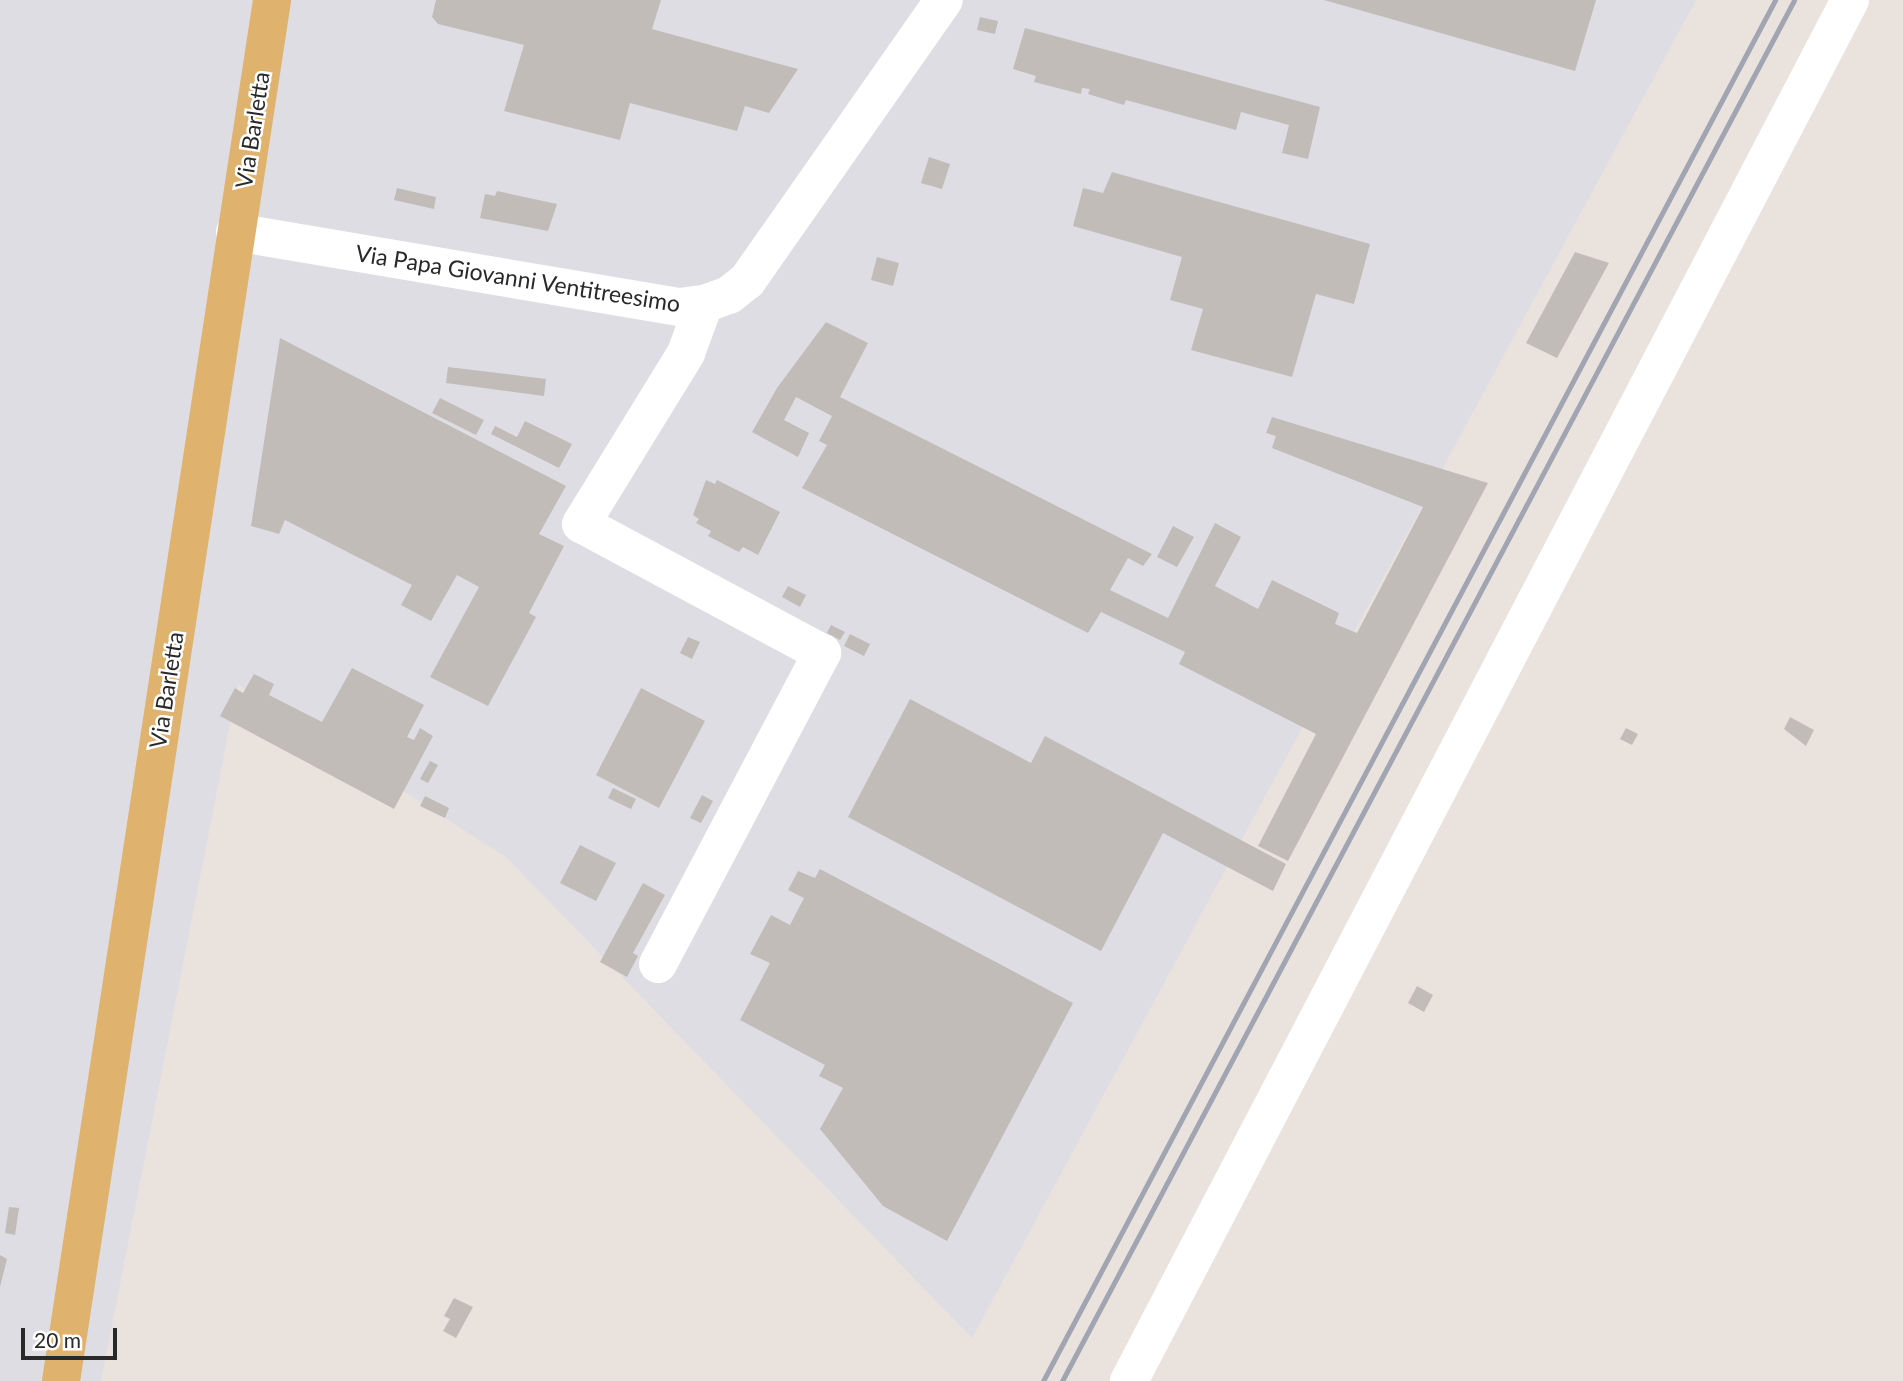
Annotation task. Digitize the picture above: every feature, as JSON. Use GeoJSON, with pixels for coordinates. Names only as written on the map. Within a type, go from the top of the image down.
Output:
{"type":"FeatureCollection","features":[{"type":"Feature","properties":{"kind":"main road","name":"Via Barletta"},"geometry":{"type":"LineString","coordinates":[[61,1381],[272,0]]}},
{"type":"Feature","properties":{"kind":"street","name":"Via Papa Giovanni Ventitreesimo"},"geometry":{"type":"LineString","coordinates":[[235,232],[679,307],[704,304],[729,295],[747,281],[944,0]]}},
{"type":"Feature","properties":{"kind":"street"},"geometry":{"type":"LineString","coordinates":[[1129,1381],[1850,0]]}},
{"type":"Feature","properties":{"kind":"street"},"geometry":{"type":"LineString","coordinates":[[659,964],[822,653],[581,524],[686,354],[704,304]]}},
{"type":"Feature","properties":{"kind":"shaded area"},"geometry":{"type":"Polygon","coordinates":[[[0,0],[1696,0],[972,1338],[507,858],[238,684],[101,1381],[0,1381],[0,0]]]}},
{"type":"Feature","properties":{"kind":"building"},"geometry":{"type":"Polygon","coordinates":[[[436,0],[661,0],[652,29],[798,69],[769,113],[745,106],[737,131],[630,103],[620,140],[504,111],[524,45],[438,24],[432,17],[436,0]]]}},
{"type":"Feature","properties":{"kind":"building"},"geometry":{"type":"Polygon","coordinates":[[[1324,0],[1596,0],[1575,71],[1324,0]]]}},
{"type":"Feature","properties":{"kind":"building"},"geometry":{"type":"Polygon","coordinates":[[[980,17],[998,21],[995,34],[977,30],[980,17]]]}},
{"type":"Feature","properties":{"kind":"building"},"geometry":{"type":"Polygon","coordinates":[[[1025,28],[1320,107],[1308,159],[1282,153],[1289,125],[1241,112],[1236,130],[1126,100],[1124,105],[1088,94],[1090,89],[1082,88],[1081,94],[1034,82],[1036,76],[1013,69],[1025,28]]]}},
{"type":"Feature","properties":{"kind":"building"},"geometry":{"type":"Polygon","coordinates":[[[929,157],[950,164],[942,189],[921,183],[929,157]]]}},
{"type":"Feature","properties":{"kind":"building"},"geometry":{"type":"Polygon","coordinates":[[[1112,172],[1370,244],[1354,304],[1316,294],[1292,377],[1191,350],[1203,309],[1170,300],[1182,257],[1073,226],[1083,188],[1103,193],[1112,172]]]}},
{"type":"Feature","properties":{"kind":"building"},"geometry":{"type":"Polygon","coordinates":[[[397,188],[436,197],[434,209],[394,200],[397,188]]]}},
{"type":"Feature","properties":{"kind":"building"},"geometry":{"type":"Polygon","coordinates":[[[497,191],[557,204],[548,231],[480,218],[485,194],[495,196],[497,191]]]}},
{"type":"Feature","properties":{"kind":"building"},"geometry":{"type":"Polygon","coordinates":[[[1575,252],[1609,263],[1557,358],[1526,343],[1575,252]]]}},
{"type":"Feature","properties":{"kind":"building"},"geometry":{"type":"Polygon","coordinates":[[[877,257],[899,263],[893,286],[871,280],[877,257]]]}},
{"type":"Feature","properties":{"kind":"building"},"geometry":{"type":"Polygon","coordinates":[[[826,322],[868,343],[840,397],[1152,554],[1143,566],[1128,558],[1110,590],[1168,618],[1215,523],[1241,537],[1215,586],[1258,609],[1272,580],[1339,613],[1335,624],[1357,633],[1423,507],[1272,448],[1276,436],[1266,433],[1272,417],[1488,483],[1288,861],[1258,846],[1316,734],[1179,664],[1185,652],[1101,612],[1088,633],[802,488],[827,445],[819,441],[832,416],[796,397],[784,420],[809,433],[798,457],[752,432],[777,388],[826,322]]]}},
{"type":"Feature","properties":{"kind":"building"},"geometry":{"type":"Polygon","coordinates":[[[280,338],[566,486],[539,534],[564,546],[529,613],[536,617],[488,706],[430,677],[479,587],[457,575],[431,621],[401,605],[412,585],[285,520],[279,534],[251,526],[280,338]]]}},
{"type":"Feature","properties":{"kind":"building"},"geometry":{"type":"Polygon","coordinates":[[[448,367],[546,379],[544,396],[446,383],[448,367]]]}},
{"type":"Feature","properties":{"kind":"building"},"geometry":{"type":"Polygon","coordinates":[[[440,398],[484,420],[476,435],[432,413],[440,398]]]}},
{"type":"Feature","properties":{"kind":"building"},"geometry":{"type":"Polygon","coordinates":[[[525,421],[572,444],[559,468],[491,434],[495,426],[517,437],[525,421]]]}},
{"type":"Feature","properties":{"kind":"building"},"geometry":{"type":"Polygon","coordinates":[[[706,480],[715,484],[717,480],[780,512],[758,555],[743,547],[739,552],[708,536],[711,531],[696,523],[699,519],[693,515],[706,480]]]}},
{"type":"Feature","properties":{"kind":"building"},"geometry":{"type":"Polygon","coordinates":[[[1173,526],[1194,537],[1177,567],[1157,557],[1173,526]]]}},
{"type":"Feature","properties":{"kind":"building"},"geometry":{"type":"Polygon","coordinates":[[[788,586],[806,595],[800,607],[782,597],[788,586]]]}},
{"type":"Feature","properties":{"kind":"building"},"geometry":{"type":"Polygon","coordinates":[[[831,625],[845,632],[840,640],[827,633],[831,625]]]}},
{"type":"Feature","properties":{"kind":"building"},"geometry":{"type":"Polygon","coordinates":[[[850,634],[870,644],[864,656],[844,646],[850,634]]]}},
{"type":"Feature","properties":{"kind":"building"},"geometry":{"type":"Polygon","coordinates":[[[688,637],[700,642],[692,659],[680,653],[688,637]]]}},
{"type":"Feature","properties":{"kind":"building"},"geometry":{"type":"Polygon","coordinates":[[[352,668],[424,705],[407,737],[414,740],[420,728],[433,736],[394,809],[220,716],[235,688],[243,693],[254,674],[274,684],[269,695],[322,722],[352,668]]]}},
{"type":"Feature","properties":{"kind":"building"},"geometry":{"type":"Polygon","coordinates":[[[641,688],[705,721],[659,808],[596,775],[641,688]]]}},
{"type":"Feature","properties":{"kind":"building"},"geometry":{"type":"Polygon","coordinates":[[[910,699],[1031,763],[1045,736],[1286,864],[1273,891],[1163,833],[1101,951],[848,817],[910,699]]]}},
{"type":"Feature","properties":{"kind":"building"},"geometry":{"type":"Polygon","coordinates":[[[1790,717],[1814,730],[1806,746],[1784,729],[1790,717]]]}},
{"type":"Feature","properties":{"kind":"building"},"geometry":{"type":"Polygon","coordinates":[[[1626,728],[1638,734],[1632,745],[1620,739],[1626,728]]]}},
{"type":"Feature","properties":{"kind":"building"},"geometry":{"type":"Polygon","coordinates":[[[430,761],[438,765],[428,783],[420,779],[430,761]]]}},
{"type":"Feature","properties":{"kind":"building"},"geometry":{"type":"Polygon","coordinates":[[[613,788],[636,799],[631,809],[608,798],[613,788]]]}},
{"type":"Feature","properties":{"kind":"building"},"geometry":{"type":"Polygon","coordinates":[[[702,795],[713,801],[701,823],[690,818],[702,795]]]}},
{"type":"Feature","properties":{"kind":"building"},"geometry":{"type":"Polygon","coordinates":[[[425,796],[449,808],[445,818],[420,806],[425,796]]]}},
{"type":"Feature","properties":{"kind":"building"},"geometry":{"type":"Polygon","coordinates":[[[580,845],[616,863],[596,901],[560,883],[580,845]]]}},
{"type":"Feature","properties":{"kind":"building"},"geometry":{"type":"Polygon","coordinates":[[[820,869],[1073,1003],[947,1241],[883,1206],[820,1129],[843,1088],[819,1076],[825,1065],[740,1020],[770,963],[750,954],[771,915],[790,925],[804,898],[788,890],[798,871],[815,878],[820,869]]]}},
{"type":"Feature","properties":{"kind":"building"},"geometry":{"type":"Polygon","coordinates":[[[643,883],[665,895],[633,953],[638,956],[627,977],[600,962],[643,883]]]}},
{"type":"Feature","properties":{"kind":"building"},"geometry":{"type":"Polygon","coordinates":[[[1417,986],[1433,995],[1424,1012],[1408,1003],[1417,986]]]}},
{"type":"Feature","properties":{"kind":"building"},"geometry":{"type":"Polygon","coordinates":[[[9,1207],[19,1208],[15,1235],[5,1233],[9,1207]]]}},
{"type":"Feature","properties":{"kind":"building"},"geometry":{"type":"Polygon","coordinates":[[[0,1255],[7,1259],[0,1287],[0,1255]]]}},
{"type":"Feature","properties":{"kind":"building"},"geometry":{"type":"Polygon","coordinates":[[[454,1298],[473,1307],[456,1338],[443,1331],[450,1319],[444,1316],[454,1298]]]}},
{"type":"Feature","properties":{"kind":"railway"},"geometry":{"type":"LineString","coordinates":[[1043,1381],[1775,0]]}},
{"type":"Feature","properties":{"kind":"railway"},"geometry":{"type":"LineString","coordinates":[[1062,1381],[1794,0]]}}]}
